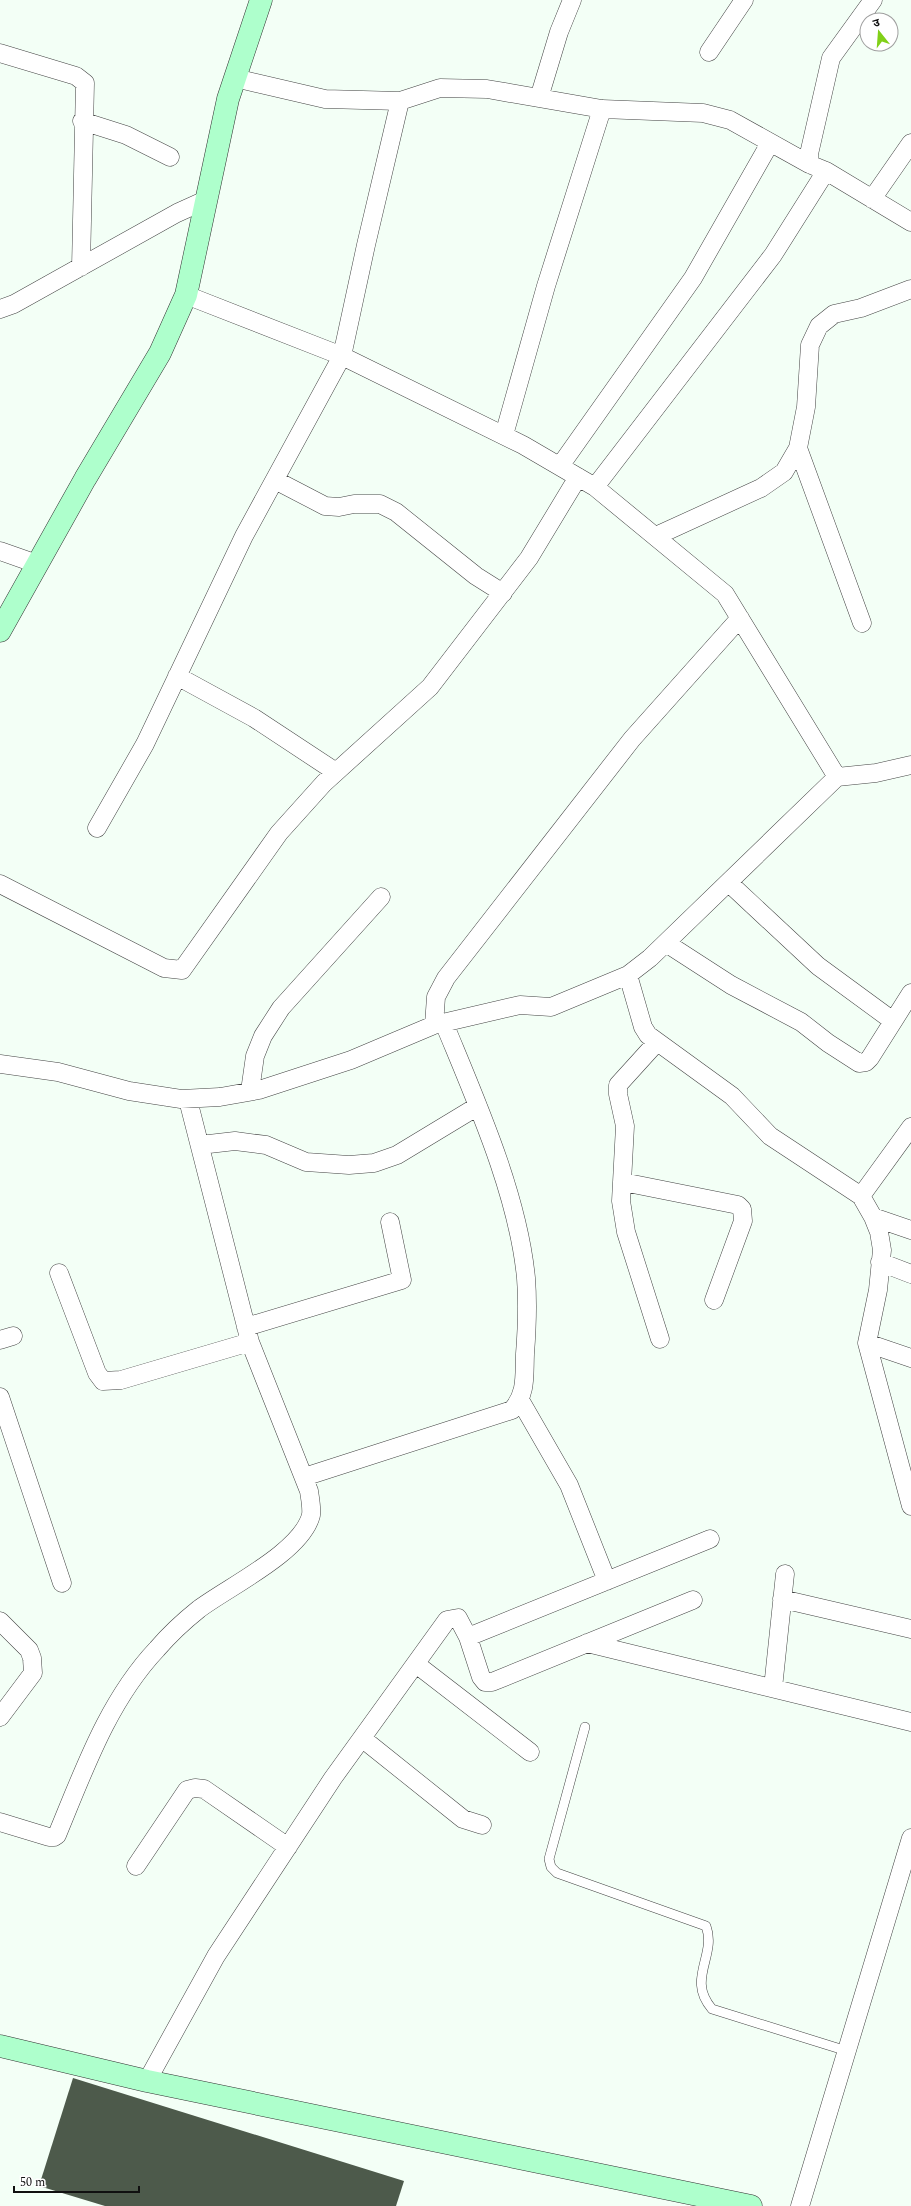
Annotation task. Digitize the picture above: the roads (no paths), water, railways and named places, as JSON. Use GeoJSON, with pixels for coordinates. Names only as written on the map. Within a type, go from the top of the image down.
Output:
{"type":"FeatureCollection","features":[{"type":"Feature","properties":{"kind":"street"},"geometry":{"type":"LineString","coordinates":[[0,631],[37,564],[160,353],[186,295],[208,199],[228,99],[260,0]]}},
{"type":"Feature","properties":{"kind":"street"},"geometry":{"type":"LineString","coordinates":[[538,98],[559,32],[572,0]]}},
{"type":"Feature","properties":{"kind":"street"},"geometry":{"type":"LineString","coordinates":[[709,52],[744,0]]}},
{"type":"Feature","properties":{"kind":"street"},"geometry":{"type":"LineString","coordinates":[[809,164],[809,154],[831,58],[873,0]]}},
{"type":"Feature","properties":{"kind":"street"},"geometry":{"type":"LineString","coordinates":[[0,53],[81,78],[86,87],[82,121],[81,267]]}},
{"type":"Feature","properties":{"kind":"street"},"geometry":{"type":"LineString","coordinates":[[235,78],[325,99],[400,101],[440,88],[487,89],[602,109],[704,113],[730,120],[809,164],[826,171],[911,222]]}},
{"type":"Feature","properties":{"kind":"street"},"geometry":{"type":"LineString","coordinates":[[97,828],[145,744],[244,536],[342,356],[366,245],[400,101]]}},
{"type":"Feature","properties":{"kind":"street"},"geometry":{"type":"LineString","coordinates":[[504,435],[546,286],[602,109]]}},
{"type":"Feature","properties":{"kind":"street"},"geometry":{"type":"LineString","coordinates":[[82,121],[126,135],[170,157]]}},
{"type":"Feature","properties":{"kind":"street"},"geometry":{"type":"LineString","coordinates":[[560,466],[693,278],[770,143]]}},
{"type":"Feature","properties":{"kind":"street"},"geometry":{"type":"LineString","coordinates":[[872,199],[911,143]]}},
{"type":"Feature","properties":{"kind":"street"},"geometry":{"type":"LineString","coordinates":[[595,487],[773,255],[826,171]]}},
{"type":"Feature","properties":{"kind":"street"},"geometry":{"type":"LineString","coordinates":[[0,310],[14,304],[81,267],[177,212],[208,199]]}},
{"type":"Feature","properties":{"kind":"street"},"geometry":{"type":"LineString","coordinates":[[656,536],[761,488],[784,472],[798,448],[806,406],[810,345],[819,326],[834,314],[861,308],[911,289]]}},
{"type":"Feature","properties":{"kind":"street"},"geometry":{"type":"LineString","coordinates":[[186,295],[342,356],[504,435],[595,487],[725,594],[837,777]]}},
{"type":"Feature","properties":{"kind":"street"},"geometry":{"type":"LineString","coordinates":[[798,448],[862,623]]}},
{"type":"Feature","properties":{"kind":"street"},"geometry":{"type":"LineString","coordinates":[[0,884],[164,968],[182,970],[279,833],[336,772],[430,687],[529,558],[578,477]]}},
{"type":"Feature","properties":{"kind":"street"},"geometry":{"type":"LineString","coordinates":[[275,480],[325,506],[340,507],[354,504],[380,504],[396,512],[476,576],[503,593]]}},
{"type":"Feature","properties":{"kind":"street"},"geometry":{"type":"LineString","coordinates":[[0,551],[37,564]]}},
{"type":"Feature","properties":{"kind":"street"},"geometry":{"type":"LineString","coordinates":[[304,1477],[512,1410],[520,1400],[527,1322],[526,1278],[517,1227],[478,1106],[439,1024],[436,997],[446,978],[632,739],[740,618]]}},
{"type":"Feature","properties":{"kind":"street"},"geometry":{"type":"LineString","coordinates":[[177,676],[254,718],[336,772]]}},
{"type":"Feature","properties":{"kind":"street"},"geometry":{"type":"LineString","coordinates":[[0,1064],[58,1072],[129,1091],[188,1100],[250,1092],[352,1060],[439,1024],[520,1005],[551,1007],[628,975],[666,943],[837,777],[876,773],[911,765]]}},
{"type":"Feature","properties":{"kind":"street"},"geometry":{"type":"LineString","coordinates":[[729,883],[818,966],[893,1021]]}},
{"type":"Feature","properties":{"kind":"street"},"geometry":{"type":"LineString","coordinates":[[250,1092],[255,1056],[263,1036],[281,1008],[381,897]]}},
{"type":"Feature","properties":{"kind":"street"},"geometry":{"type":"LineString","coordinates":[[666,943],[731,985],[801,1022],[828,1043],[859,1063],[866,1062],[870,1058],[911,993]]}},
{"type":"Feature","properties":{"kind":"street"},"geometry":{"type":"LineString","coordinates":[[628,975],[643,1027],[648,1035],[732,1096],[770,1136],[861,1196],[873,1217],[879,1232],[882,1250],[876,1305],[867,1343],[910,1497]]}},
{"type":"Feature","properties":{"kind":"street"},"geometry":{"type":"LineString","coordinates":[[657,1042],[618,1085],[618,1094],[625,1126],[622,1200],[626,1232],[660,1339]]}},
{"type":"Feature","properties":{"kind":"street"},"geometry":{"type":"LineString","coordinates":[[0,1822],[49,1837],[54,1837],[57,1835],[98,1737],[113,1709],[156,1649],[198,1610],[284,1552],[298,1538],[311,1514],[310,1491],[248,1334],[188,1100]]}},
{"type":"Feature","properties":{"kind":"street"},"geometry":{"type":"LineString","coordinates":[[200,1145],[235,1141],[266,1145],[306,1162],[349,1165],[374,1163],[398,1156],[478,1106]]}},
{"type":"Feature","properties":{"kind":"street"},"geometry":{"type":"LineString","coordinates":[[861,1196],[911,1127]]}},
{"type":"Feature","properties":{"kind":"street"},"geometry":{"type":"LineString","coordinates":[[623,1182],[738,1205],[742,1209],[743,1221],[714,1300]]}},
{"type":"Feature","properties":{"kind":"street"},"geometry":{"type":"LineString","coordinates":[[873,1217],[911,1230]]}},
{"type":"Feature","properties":{"kind":"street"},"geometry":{"type":"LineString","coordinates":[[59,1273],[97,1373],[103,1381],[121,1380],[402,1280],[390,1222]]}},
{"type":"Feature","properties":{"kind":"street"},"geometry":{"type":"LineString","coordinates":[[880,1262],[911,1274]]}},
{"type":"Feature","properties":{"kind":"street"},"geometry":{"type":"LineString","coordinates":[[867,1343],[911,1358]]}},
{"type":"Feature","properties":{"kind":"street"},"geometry":{"type":"LineString","coordinates":[[0,1397],[62,1583]]}},
{"type":"Feature","properties":{"kind":"street"},"geometry":{"type":"LineString","coordinates":[[520,1400],[569,1484],[606,1582]]}},
{"type":"Feature","properties":{"kind":"street"},"geometry":{"type":"LineString","coordinates":[[468,1637],[710,1539]]}},
{"type":"Feature","properties":{"kind":"street"},"geometry":{"type":"LineString","coordinates":[[773,1688],[785,1574]]}},
{"type":"Feature","properties":{"kind":"street"},"geometry":{"type":"LineString","coordinates":[[782,1599],[911,1629]]}},
{"type":"Feature","properties":{"kind":"street"},"geometry":{"type":"LineString","coordinates":[[147,2081],[216,1956],[334,1778],[447,1620],[458,1618],[468,1637],[481,1677],[485,1682],[492,1682],[693,1600]]}},
{"type":"Feature","properties":{"kind":"street"},"geometry":{"type":"LineString","coordinates":[[0,1621],[29,1650],[32,1658],[33,1673],[0,1718]]}},
{"type":"Feature","properties":{"kind":"street"},"geometry":{"type":"LineString","coordinates":[[587,1643],[911,1722]]}},
{"type":"Feature","properties":{"kind":"street"},"geometry":{"type":"LineString","coordinates":[[416,1664],[530,1752]]}},
{"type":"Feature","properties":{"kind":"street"},"geometry":{"type":"LineString","coordinates":[[363,1739],[463,1819],[482,1825]]}},
{"type":"Feature","properties":{"kind":"street"},"geometry":{"type":"LineString","coordinates":[[136,1866],[187,1790],[195,1788],[204,1789],[288,1847]]}},
{"type":"Feature","properties":{"kind":"street"},"geometry":{"type":"LineString","coordinates":[[800,2206],[910,1844]]}},
{"type":"Feature","properties":{"kind":"street"},"geometry":{"type":"LineString","coordinates":[[0,2046],[147,2081],[751,2206]]}},
{"type":"Feature","properties":{"kind":"lane"},"geometry":{"type":"LineString","coordinates":[[585,1727],[549,1859],[551,1867],[557,1873],[706,1926],[710,1935],[701,1981],[702,1995],[712,2009],[847,2051]]}}]}
